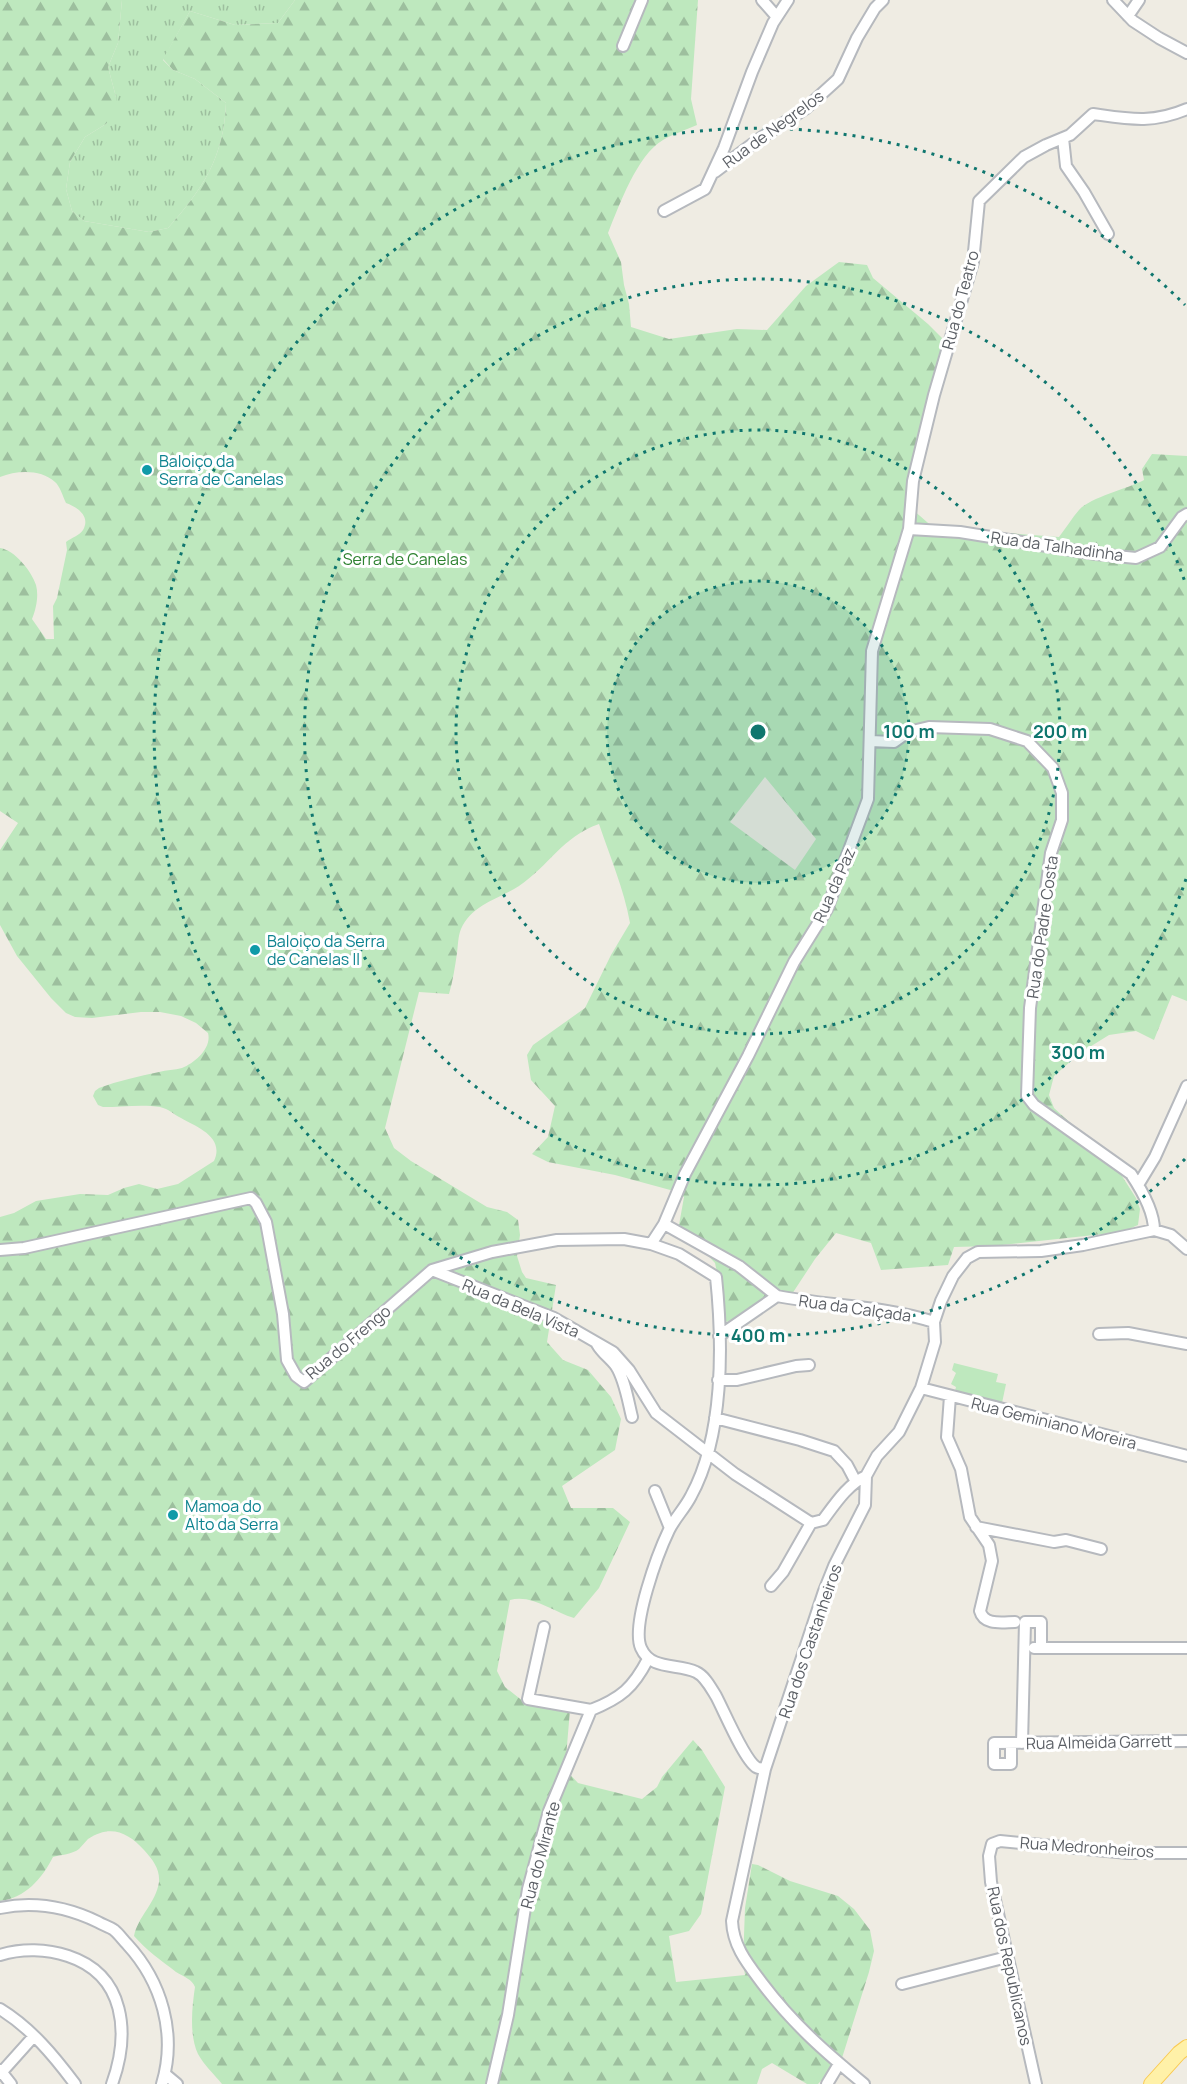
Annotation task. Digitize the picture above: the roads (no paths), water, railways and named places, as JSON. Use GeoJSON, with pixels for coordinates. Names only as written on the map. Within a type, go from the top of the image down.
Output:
{"type":"FeatureCollection","features":[{"type":"Feature","properties":{"kind":"main road"},"geometry":{"type":"LineString","coordinates":[[1151,2084],[1187,2047]]}},
{"type":"Feature","properties":{"kind":"street"},"geometry":{"type":"LineString","coordinates":[[623,46],[642,0]]}},
{"type":"Feature","properties":{"kind":"street"},"geometry":{"type":"LineString","coordinates":[[762,0],[777,17]]}},
{"type":"Feature","properties":{"kind":"street"},"geometry":{"type":"LineString","coordinates":[[712,174],[752,72],[777,17],[788,0]]}},
{"type":"Feature","properties":{"kind":"street","name":"Rua de Negrelos"},"geometry":{"type":"LineString","coordinates":[[664,211],[705,189],[712,174],[805,109],[838,79],[857,38],[875,8],[883,0]]}},
{"type":"Feature","properties":{"kind":"street"},"geometry":{"type":"LineString","coordinates":[[1113,0],[1128,16],[1158,38],[1187,53]]}},
{"type":"Feature","properties":{"kind":"street"},"geometry":{"type":"LineString","coordinates":[[1128,16],[1139,0]]}},
{"type":"Feature","properties":{"kind":"street","name":"Rua do Teatro"},"geometry":{"type":"LineString","coordinates":[[909,529],[913,481],[934,395],[973,262],[979,201],[1024,157],[1070,135],[1093,114],[1151,120],[1172,116],[1187,109]]}},
{"type":"Feature","properties":{"kind":"street"},"geometry":{"type":"LineString","coordinates":[[1063,138],[1066,166],[1108,234]]}},
{"type":"Feature","properties":{"kind":"street","name":"Rua da Talhadinha"},"geometry":{"type":"LineString","coordinates":[[909,529],[960,532],[1096,554],[1136,558],[1160,548],[1182,517],[1187,514]]}},
{"type":"Feature","properties":{"kind":"street","name":"Rua da Paz"},"geometry":{"type":"LineString","coordinates":[[651,1244],[664,1224],[685,1174],[748,1056],[794,962],[827,909],[868,799],[872,651],[909,529]]}},
{"type":"Feature","properties":{"kind":"street","name":"Rua do Padre Costa"},"geometry":{"type":"LineString","coordinates":[[870,741],[894,742],[909,732],[929,728],[990,729],[1027,741],[1053,768],[1062,793],[1062,820],[1052,853],[1030,1008],[1027,1096],[1034,1106],[1131,1174],[1138,1185],[1154,1224],[1154,1230]]}},
{"type":"Feature","properties":{"kind":"street"},"geometry":{"type":"LineString","coordinates":[[1138,1185],[1155,1157],[1187,1086]]}},
{"type":"Feature","properties":{"kind":"street","name":"Rua do Frengo"},"geometry":{"type":"LineString","coordinates":[[0,1250],[24,1248],[251,1198],[266,1222],[282,1302],[286,1360],[296,1376],[304,1382],[432,1270],[492,1252],[557,1240],[624,1239],[651,1244],[679,1254],[716,1277],[720,1316],[715,1418],[704,1472],[670,1528],[656,1562],[637,1634],[641,1648],[648,1659]]}},
{"type":"Feature","properties":{"kind":"street"},"geometry":{"type":"LineString","coordinates":[[664,1224],[739,1266],[777,1296]]}},
{"type":"Feature","properties":{"kind":"street"},"geometry":{"type":"LineString","coordinates":[[934,1322],[941,1301],[954,1276],[967,1258],[978,1252],[1051,1249],[1083,1245],[1154,1230],[1171,1235],[1187,1250]]}},
{"type":"Feature","properties":{"kind":"street","name":"Rua da Bela Vista"},"geometry":{"type":"LineString","coordinates":[[432,1270],[554,1318],[613,1352],[628,1370],[656,1413],[735,1474],[811,1523]]}},
{"type":"Feature","properties":{"kind":"street","name":"Rua da Calçada"},"geometry":{"type":"LineString","coordinates":[[719,1336],[777,1296],[812,1303],[904,1314],[934,1322],[935,1342],[921,1388]]}},
{"type":"Feature","properties":{"kind":"street"},"geometry":{"type":"LineString","coordinates":[[1099,1334],[1128,1333],[1187,1344]]}},
{"type":"Feature","properties":{"kind":"street"},"geometry":{"type":"LineString","coordinates":[[596,1341],[600,1351],[614,1363],[621,1375],[632,1418]]}},
{"type":"Feature","properties":{"kind":"street"},"geometry":{"type":"LineString","coordinates":[[718,1380],[737,1380],[809,1365]]}},
{"type":"Feature","properties":{"kind":"street","name":"Rua Geminiano Moreira"},"geometry":{"type":"LineString","coordinates":[[921,1388],[1187,1456]]}},
{"type":"Feature","properties":{"kind":"street","name":"Rua dos Castanheiros"},"geometry":{"type":"LineString","coordinates":[[864,2084],[814,2043],[781,2007],[743,1958],[734,1936],[733,1913],[765,1769],[824,1591],[865,1505],[866,1476],[877,1456],[899,1432],[921,1388]]}},
{"type":"Feature","properties":{"kind":"street"},"geometry":{"type":"LineString","coordinates":[[950,1396],[947,1437],[962,1469],[970,1517],[992,1552],[980,1611],[981,1616],[987,1621],[1041,1623],[1041,1648]]}},
{"type":"Feature","properties":{"kind":"street"},"geometry":{"type":"LineString","coordinates":[[715,1418],[834,1451],[847,1465],[856,1482]]}},
{"type":"Feature","properties":{"kind":"street"},"geometry":{"type":"LineString","coordinates":[[771,1586],[783,1572],[811,1523],[823,1520],[837,1501],[856,1482],[866,1476]]}},
{"type":"Feature","properties":{"kind":"street"},"geometry":{"type":"LineString","coordinates":[[655,1491],[670,1528]]}},
{"type":"Feature","properties":{"kind":"street"},"geometry":{"type":"LineString","coordinates":[[976,1527],[1054,1542],[1066,1540],[1101,1549]]}},
{"type":"Feature","properties":{"kind":"street"},"geometry":{"type":"LineString","coordinates":[[1020,1622],[1025,1648],[1187,1648]]}},
{"type":"Feature","properties":{"kind":"street"},"geometry":{"type":"LineString","coordinates":[[544,1627],[528,1699],[591,1710],[614,1701],[637,1680],[648,1659],[666,1666],[697,1672],[707,1682],[747,1756],[757,1767],[765,1769]]}},
{"type":"Feature","properties":{"kind":"street","name":"Rua Almeida Garrett"},"geometry":{"type":"LineString","coordinates":[[1025,1648],[1016,1743],[1187,1742]]}},
{"type":"Feature","properties":{"kind":"street","name":"Rua do Mirante"},"geometry":{"type":"LineString","coordinates":[[492,2084],[508,2014],[528,1889],[549,1811],[591,1710]]}},
{"type":"Feature","properties":{"kind":"street","name":"Rua Medronheiros"},"geometry":{"type":"LineString","coordinates":[[990,1847],[994,1842],[1000,1841],[1128,1853],[1187,1853]]}},
{"type":"Feature","properties":{"kind":"street","name":"Rua dos Republicanos"},"geometry":{"type":"LineString","coordinates":[[990,1847],[988,1856],[991,1882],[1036,2084]]}},
{"type":"Feature","properties":{"kind":"street"},"geometry":{"type":"LineString","coordinates":[[0,1908],[30,1905],[58,1907],[86,1916],[114,1930],[135,1952],[152,1977],[166,2023],[169,2051],[163,2079],[177,2084]]}},
{"type":"Feature","properties":{"kind":"street"},"geometry":{"type":"LineString","coordinates":[[0,1955],[12,1952],[55,1951],[78,1959],[96,1969],[112,1990],[118,2006],[123,2037],[119,2064],[112,2084]]}},
{"type":"Feature","properties":{"kind":"street"},"geometry":{"type":"LineString","coordinates":[[902,1984],[1007,1958]]}},
{"type":"Feature","properties":{"kind":"street"},"geometry":{"type":"LineString","coordinates":[[0,2009],[51,2052],[75,2084]]}},
{"type":"Feature","properties":{"kind":"street"},"geometry":{"type":"LineString","coordinates":[[12,2084],[1,2072],[34,2036]]}},
{"type":"Feature","properties":{"kind":"street"},"geometry":{"type":"LineString","coordinates":[[827,2084],[839,2064]]}},
{"type":"Feature","properties":{"kind":"place","name":"Baloiço da Serra de Canelas"},"geometry":{"type":"Point","coordinates":[147,470]}},
{"type":"Feature","properties":{"kind":"place","name":"Baloiço da Serra de Canelas II"},"geometry":{"type":"Point","coordinates":[255,950]}},
{"type":"Feature","properties":{"kind":"place","name":"Mamoa do Alto da Serra"},"geometry":{"type":"Point","coordinates":[173,1515]}},
{"type":"Feature","properties":{"kind":"park label","name":"Serra de Canelas"},"geometry":{"type":"Point","coordinates":[405,559]}}]}
